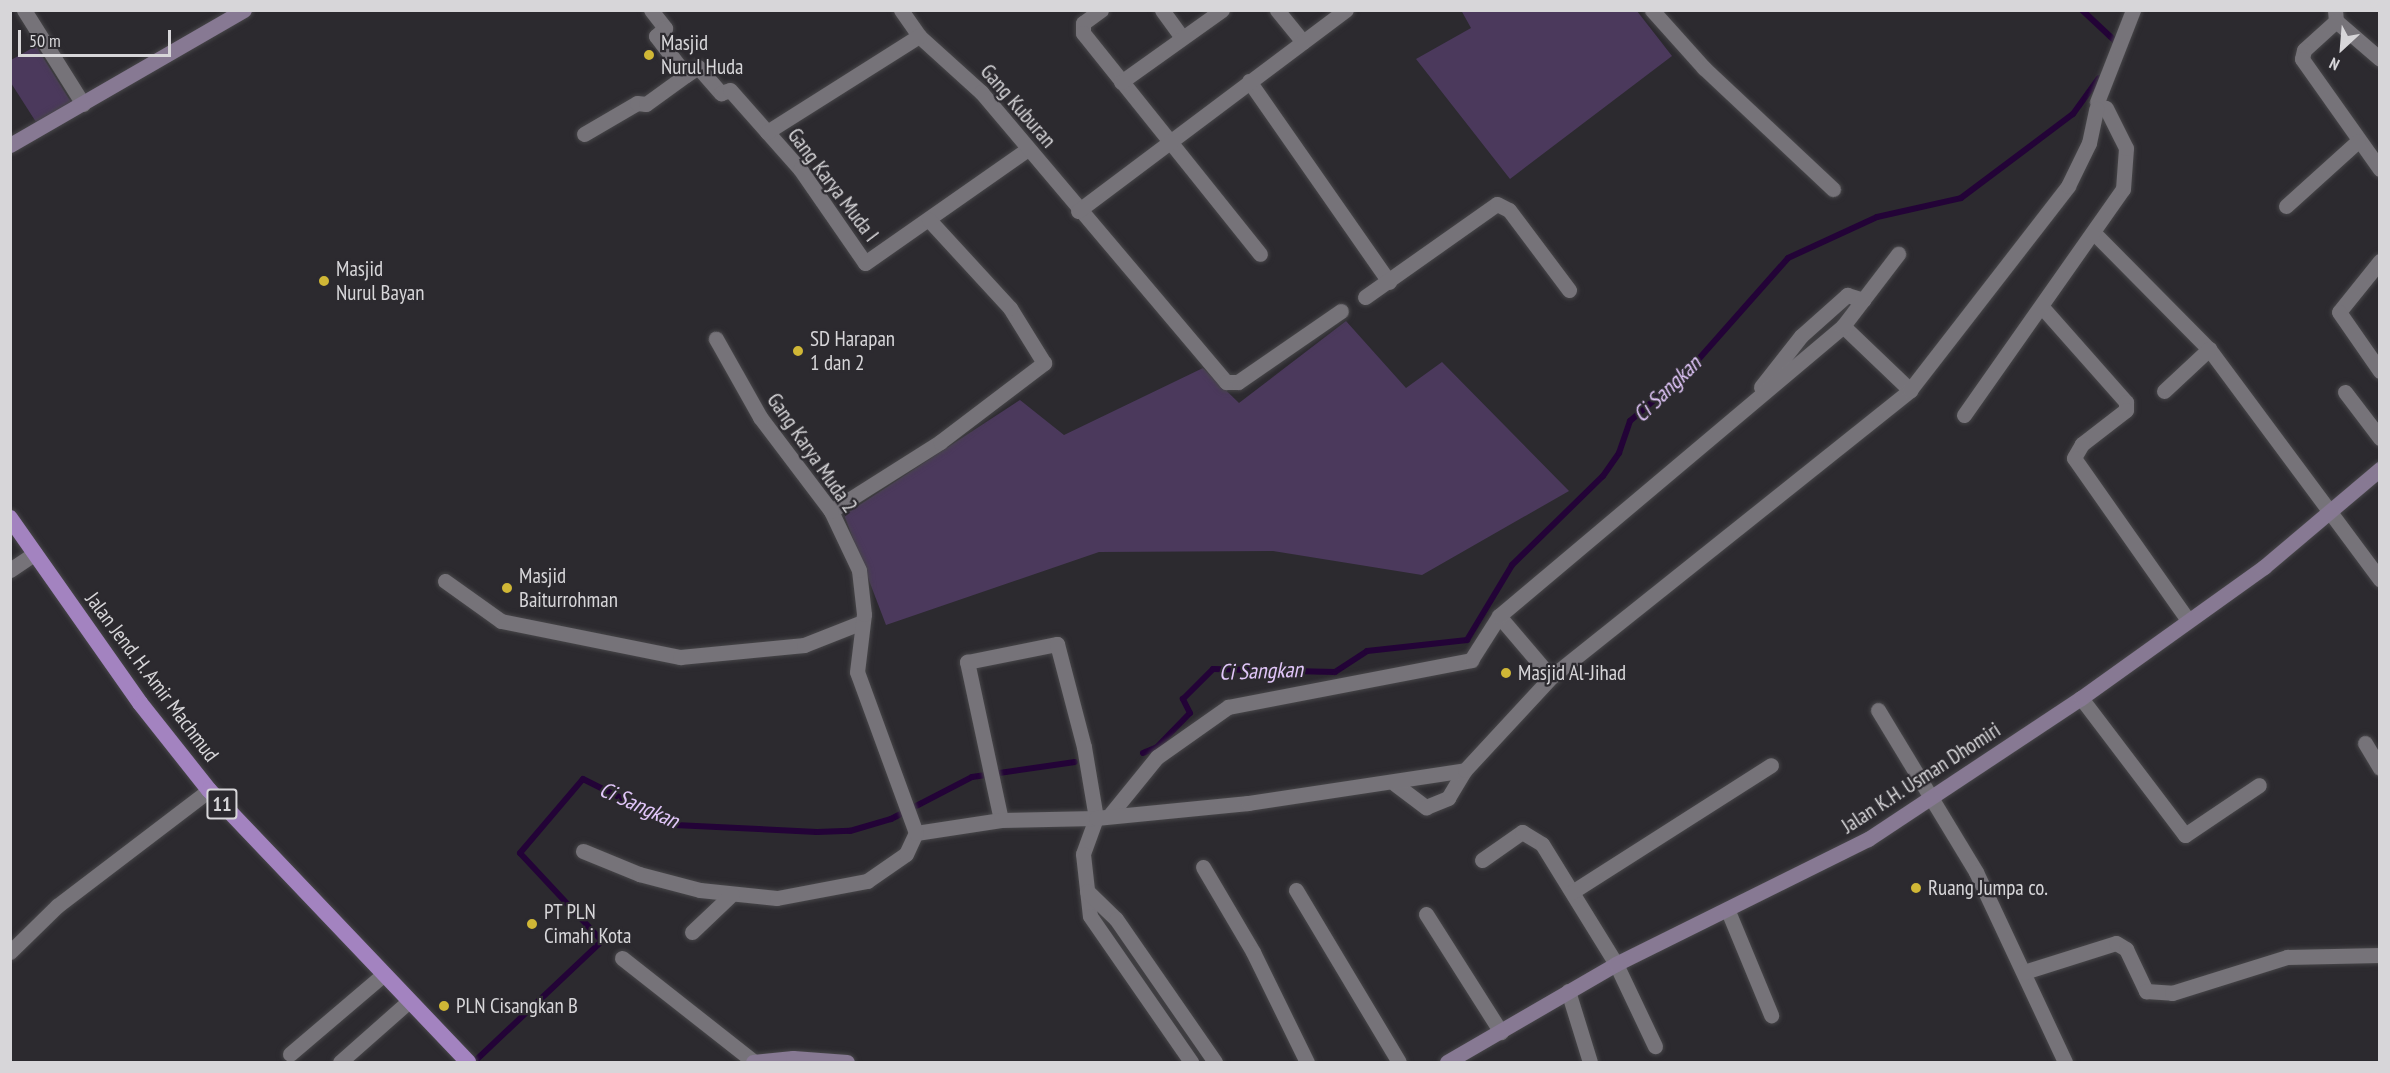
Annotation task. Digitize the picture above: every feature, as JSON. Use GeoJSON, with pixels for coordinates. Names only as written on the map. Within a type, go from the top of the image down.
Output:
{"type":"FeatureCollection","features":[{"type":"Feature","properties":{"kind":"highway","name":"Jalan Jend. H. Amir Machmud"},"geometry":{"type":"LineString","coordinates":[[10,518],[140,704],[209,790],[467,1062]]}},
{"type":"Feature","properties":{"kind":"main road"},"geometry":{"type":"LineString","coordinates":[[10,145],[244,10]]}},
{"type":"Feature","properties":{"kind":"main road","name":"Jalan K.H. Usman Dhomiri"},"geometry":{"type":"LineString","coordinates":[[1447,1062],[1616,964],[1728,911],[1868,839],[2081,698],[2333,512],[2379,469]]}},
{"type":"Feature","properties":{"kind":"main road"},"geometry":{"type":"LineString","coordinates":[[753,1062],[847,1062]]}},
{"type":"Feature","properties":{"kind":"street"},"geometry":{"type":"LineString","coordinates":[[24,10],[83,104]]}},
{"type":"Feature","properties":{"kind":"street"},"geometry":{"type":"LineString","coordinates":[[584,134],[637,103],[646,104],[686,75],[656,36],[665,28],[651,10]]}},
{"type":"Feature","properties":{"kind":"street","name":"Gang Kuburan"},"geometry":{"type":"LineString","coordinates":[[901,10],[919,36],[981,92],[1098,235],[1230,384],[1341,311]]}},
{"type":"Feature","properties":{"kind":"street"},"geometry":{"type":"LineString","coordinates":[[1101,10],[1083,23],[1083,33],[1260,254]]}},
{"type":"Feature","properties":{"kind":"street"},"geometry":{"type":"LineString","coordinates":[[1162,10],[1182,38]]}},
{"type":"Feature","properties":{"kind":"street"},"geometry":{"type":"LineString","coordinates":[[1120,82],[1222,10]]}},
{"type":"Feature","properties":{"kind":"street"},"geometry":{"type":"LineString","coordinates":[[1277,10],[1303,42]]}},
{"type":"Feature","properties":{"kind":"street"},"geometry":{"type":"LineString","coordinates":[[1078,211],[1346,10]]}},
{"type":"Feature","properties":{"kind":"street"},"geometry":{"type":"LineString","coordinates":[[1652,10],[1833,189]]}},
{"type":"Feature","properties":{"kind":"street"},"geometry":{"type":"LineString","coordinates":[[1395,784],[1426,807],[1448,798],[1465,770],[1551,677],[1910,390],[2068,186],[2086,152],[2133,10]]}},
{"type":"Feature","properties":{"kind":"street"},"geometry":{"type":"LineString","coordinates":[[2379,59],[2335,16],[2304,51],[2302,59],[2379,169]]}},
{"type":"Feature","properties":{"kind":"street"},"geometry":{"type":"LineString","coordinates":[[767,132],[919,36]]}},
{"type":"Feature","properties":{"kind":"street","name":"Gang Karya Muda I"},"geometry":{"type":"LineString","coordinates":[[686,75],[698,67],[721,93],[730,90],[803,173],[865,263],[1028,149]]}},
{"type":"Feature","properties":{"kind":"street"},"geometry":{"type":"LineString","coordinates":[[1249,81],[1389,282]]}},
{"type":"Feature","properties":{"kind":"street"},"geometry":{"type":"LineString","coordinates":[[1964,415],[2096,235],[2126,175],[2126,148],[2100,106]]}},
{"type":"Feature","properties":{"kind":"street"},"geometry":{"type":"LineString","coordinates":[[2286,206],[2358,141]]}},
{"type":"Feature","properties":{"kind":"street"},"geometry":{"type":"LineString","coordinates":[[1365,297],[1497,204],[1509,210],[1569,290]]}},
{"type":"Feature","properties":{"kind":"street"},"geometry":{"type":"LineString","coordinates":[[831,511],[940,442],[1044,363],[1010,308],[929,220]]}},
{"type":"Feature","properties":{"kind":"street"},"geometry":{"type":"LineString","coordinates":[[2096,235],[2209,349],[2333,512],[2379,579]]}},
{"type":"Feature","properties":{"kind":"street"},"geometry":{"type":"LineString","coordinates":[[1191,1062],[1090,916],[1083,854],[1102,817],[1157,757],[1228,707],[1471,660],[1499,616],[1843,326],[1898,254]]}},
{"type":"Feature","properties":{"kind":"street"},"geometry":{"type":"LineString","coordinates":[[2379,261],[2339,312],[2379,371]]}},
{"type":"Feature","properties":{"kind":"street"},"geometry":{"type":"LineString","coordinates":[[1744,408],[1801,336],[1847,295],[1863,300]]}},
{"type":"Feature","properties":{"kind":"street"},"geometry":{"type":"LineString","coordinates":[[2042,307],[2126,402],[2122,413],[2082,444],[2074,458],[2188,620]]}},
{"type":"Feature","properties":{"kind":"street"},"geometry":{"type":"LineString","coordinates":[[1843,326],[1910,390]]}},
{"type":"Feature","properties":{"kind":"street","name":"Gang Karya Muda 2"},"geometry":{"type":"LineString","coordinates":[[716,339],[760,417],[831,511],[859,570],[860,623],[857,672],[916,833]]}},
{"type":"Feature","properties":{"kind":"street"},"geometry":{"type":"LineString","coordinates":[[2164,391],[2209,349]]}},
{"type":"Feature","properties":{"kind":"street"},"geometry":{"type":"LineString","coordinates":[[2345,392],[2379,438]]}},
{"type":"Feature","properties":{"kind":"street"},"geometry":{"type":"LineString","coordinates":[[10,570],[35,553]]}},
{"type":"Feature","properties":{"kind":"street"},"geometry":{"type":"LineString","coordinates":[[446,581],[501,621],[680,657],[804,645],[860,623]]}},
{"type":"Feature","properties":{"kind":"street"},"geometry":{"type":"LineString","coordinates":[[1499,616],[1551,677]]}},
{"type":"Feature","properties":{"kind":"street"},"geometry":{"type":"LineString","coordinates":[[1001,820],[967,662],[1057,644],[1102,817]]}},
{"type":"Feature","properties":{"kind":"street"},"geometry":{"type":"LineString","coordinates":[[2081,698],[2185,834],[2259,785]]}},
{"type":"Feature","properties":{"kind":"street"},"geometry":{"type":"LineString","coordinates":[[1878,711],[1934,797],[2024,972],[2065,1062]]}},
{"type":"Feature","properties":{"kind":"street"},"geometry":{"type":"LineString","coordinates":[[2365,743],[2379,768]]}},
{"type":"Feature","properties":{"kind":"street"},"geometry":{"type":"LineString","coordinates":[[1572,892],[1771,765]]}},
{"type":"Feature","properties":{"kind":"street"},"geometry":{"type":"LineString","coordinates":[[582,851],[639,874],[732,894],[777,898],[867,881],[906,854],[916,833],[1001,820],[1102,817],[1395,784],[1465,770]]}},
{"type":"Feature","properties":{"kind":"street"},"geometry":{"type":"LineString","coordinates":[[11,949],[57,906],[209,790]]}},
{"type":"Feature","properties":{"kind":"street"},"geometry":{"type":"LineString","coordinates":[[1482,860],[1528,832],[1542,844],[1616,964],[1655,1046]]}},
{"type":"Feature","properties":{"kind":"street"},"geometry":{"type":"LineString","coordinates":[[1203,867],[1253,952],[1307,1062]]}},
{"type":"Feature","properties":{"kind":"street"},"geometry":{"type":"LineString","coordinates":[[1296,890],[1399,1062]]}},
{"type":"Feature","properties":{"kind":"street"},"geometry":{"type":"LineString","coordinates":[[1087,891],[1116,919],[1215,1062]]}},
{"type":"Feature","properties":{"kind":"street"},"geometry":{"type":"LineString","coordinates":[[692,932],[732,894]]}},
{"type":"Feature","properties":{"kind":"street"},"geometry":{"type":"LineString","coordinates":[[1728,911],[1771,1015]]}},
{"type":"Feature","properties":{"kind":"street"},"geometry":{"type":"LineString","coordinates":[[1426,914],[1501,1032]]}},
{"type":"Feature","properties":{"kind":"street"},"geometry":{"type":"LineString","coordinates":[[2024,972],[2116,943],[2126,949],[2146,991],[2172,993],[2287,957],[2379,955]]}},
{"type":"Feature","properties":{"kind":"street"},"geometry":{"type":"LineString","coordinates":[[622,958],[753,1062]]}},
{"type":"Feature","properties":{"kind":"street"},"geometry":{"type":"LineString","coordinates":[[290,1054],[384,974]]}},
{"type":"Feature","properties":{"kind":"street"},"geometry":{"type":"LineString","coordinates":[[1568,991],[1590,1062]]}},
{"type":"Feature","properties":{"kind":"street"},"geometry":{"type":"LineString","coordinates":[[340,1062],[409,1000]]}},
{"type":"Feature","properties":{"kind":"shaded area"},"geometry":{"type":"Polygon","coordinates":[[[1461,10],[1637,11],[1672,56],[1510,179],[1416,59],[1471,28],[1461,10]]]}},
{"type":"Feature","properties":{"kind":"shaded area"},"geometry":{"type":"Polygon","coordinates":[[[36,46],[71,102],[36,122],[11,83],[11,60],[36,46]]]}},
{"type":"Feature","properties":{"kind":"shaded area"},"geometry":{"type":"Polygon","coordinates":[[[1346,321],[1406,388],[1442,362],[1569,491],[1422,575],[1273,551],[1099,552],[886,625],[844,515],[1020,400],[1064,435],[1203,368],[1239,403],[1346,321]]]}},
{"type":"Feature","properties":{"kind":"waterway","name":"Ci Sangkan"},"geometry":{"type":"LineString","coordinates":[[2082,10],[2115,41]]}},
{"type":"Feature","properties":{"kind":"waterway","name":"Ci Sangkan"},"geometry":{"type":"LineString","coordinates":[[1143,753],[1157,747],[1190,713],[1183,699],[1213,669],[1335,672],[1367,651],[1467,640],[1512,565],[1603,476],[1619,453],[1630,421],[1689,370],[1788,258],[1877,217],[1961,198],[2073,114],[2099,78]]}},
{"type":"Feature","properties":{"kind":"waterway","name":"Ci Sangkan"},"geometry":{"type":"LineString","coordinates":[[474,1062],[602,941],[520,853],[583,779],[675,825],[817,832],[850,831],[891,819],[972,777],[1075,762]]}},
{"type":"Feature","properties":{"kind":"place","name":"Masjid Nurul Huda"},"geometry":{"type":"Point","coordinates":[649,55]}},
{"type":"Feature","properties":{"kind":"place","name":"Masjid Nurul Bayan"},"geometry":{"type":"Point","coordinates":[324,281]}},
{"type":"Feature","properties":{"kind":"place","name":"SD Harapan 1 dan 2"},"geometry":{"type":"Point","coordinates":[798,351]}},
{"type":"Feature","properties":{"kind":"place","name":"Masjid Baiturrohman"},"geometry":{"type":"Point","coordinates":[507,588]}},
{"type":"Feature","properties":{"kind":"place","name":"Masjid Al-Jihad"},"geometry":{"type":"Point","coordinates":[1506,673]}},
{"type":"Feature","properties":{"kind":"place","name":"Ruang Jumpa co."},"geometry":{"type":"Point","coordinates":[1916,888]}},
{"type":"Feature","properties":{"kind":"place","name":"PT PLN Cimahi Kota"},"geometry":{"type":"Point","coordinates":[532,924]}},
{"type":"Feature","properties":{"kind":"place","name":"PLN Cisangkan B"},"geometry":{"type":"Point","coordinates":[444,1006]}}]}
